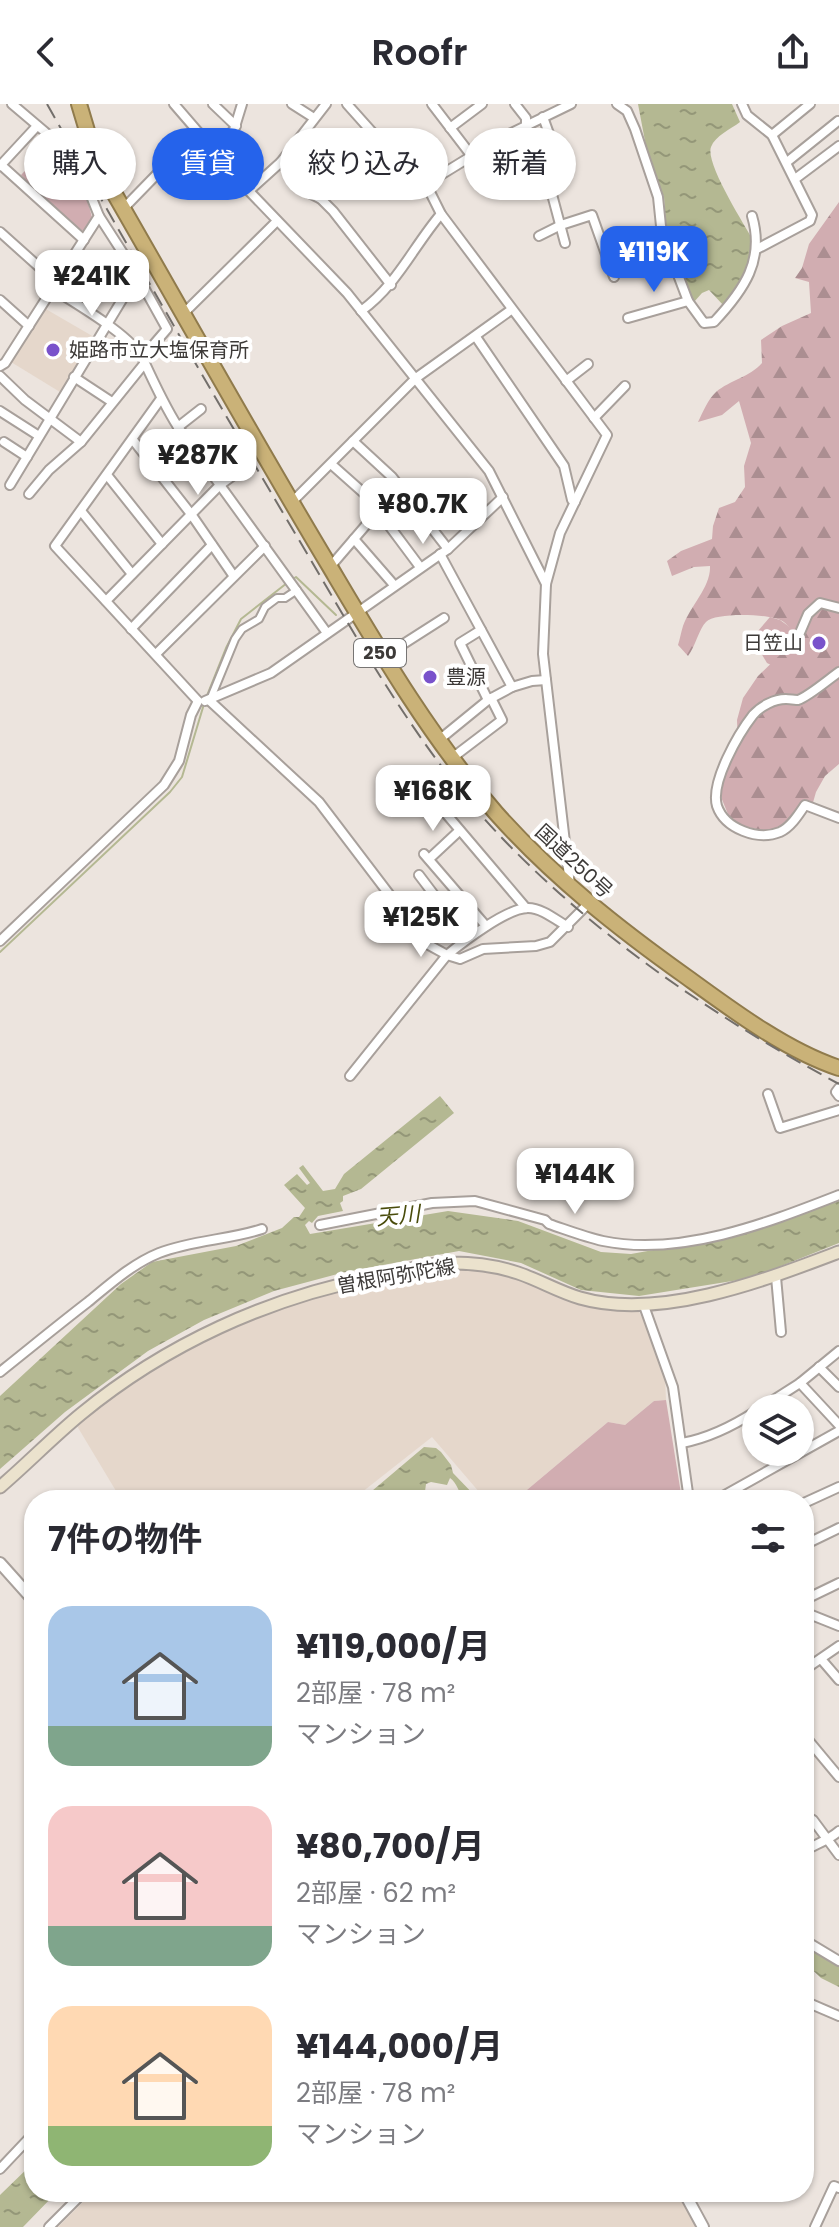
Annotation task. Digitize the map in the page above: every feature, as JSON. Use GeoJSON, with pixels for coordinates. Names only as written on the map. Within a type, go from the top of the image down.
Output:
{"type":"FeatureCollection","features":[{"type":"Feature","properties":{"kind":"highway","name":"国道250号"},"geometry":{"type":"LineString","coordinates":[[79,104],[91,144],[123,209],[382,657],[452,758],[496,812],[588,904],[736,1011],[787,1043],[839,1068]]}},
{"type":"Feature","properties":{"kind":"main road","name":"曽根阿弥陀線"},"geometry":{"type":"LineString","coordinates":[[0,1487],[82,1414],[157,1359],[239,1319],[322,1290],[447,1262],[491,1266],[518,1273],[588,1300],[643,1303],[719,1293],[776,1277],[839,1252]]}},
{"type":"Feature","properties":{"kind":"street"},"geometry":{"type":"LineString","coordinates":[[12,104],[51,137],[91,196],[99,216],[167,329],[81,442],[49,470],[29,494]]}},
{"type":"Feature","properties":{"kind":"street"},"geometry":{"type":"LineString","coordinates":[[174,104],[195,128]]}},
{"type":"Feature","properties":{"kind":"street"},"geometry":{"type":"LineString","coordinates":[[213,104],[236,126],[242,104]]}},
{"type":"Feature","properties":{"kind":"street"},"geometry":{"type":"LineString","coordinates":[[292,104],[314,118]]}},
{"type":"Feature","properties":{"kind":"street"},"geometry":{"type":"LineString","coordinates":[[306,128],[326,104]]}},
{"type":"Feature","properties":{"kind":"street"},"geometry":{"type":"LineString","coordinates":[[347,104],[368,128]]}},
{"type":"Feature","properties":{"kind":"street"},"geometry":{"type":"LineString","coordinates":[[450,128],[482,104]]}},
{"type":"Feature","properties":{"kind":"street"},"geometry":{"type":"LineString","coordinates":[[515,104],[526,118],[565,243]]}},
{"type":"Feature","properties":{"kind":"street"},"geometry":{"type":"LineString","coordinates":[[520,128],[571,104]]}},
{"type":"Feature","properties":{"kind":"street"},"geometry":{"type":"LineString","coordinates":[[617,104],[627,111],[635,129],[658,197],[661,226],[688,301],[704,323],[709,325],[714,322],[753,270],[757,234],[752,216]]}},
{"type":"Feature","properties":{"kind":"street"},"geometry":{"type":"LineString","coordinates":[[742,104],[747,115],[772,135],[812,215],[810,221],[757,249]]}},
{"type":"Feature","properties":{"kind":"street"},"geometry":{"type":"LineString","coordinates":[[772,135],[810,104]]}},
{"type":"Feature","properties":{"kind":"street"},"geometry":{"type":"LineString","coordinates":[[435,105],[464,146]]}},
{"type":"Feature","properties":{"kind":"street"},"geometry":{"type":"LineString","coordinates":[[543,117],[547,128]]}},
{"type":"Feature","properties":{"kind":"street"},"geometry":{"type":"LineString","coordinates":[[787,162],[838,121]]}},
{"type":"Feature","properties":{"kind":"street"},"geometry":{"type":"LineString","coordinates":[[37,126],[0,165],[84,240]]}},
{"type":"Feature","properties":{"kind":"street"},"geometry":{"type":"LineString","coordinates":[[795,179],[839,146]]}},
{"type":"Feature","properties":{"kind":"street"},"geometry":{"type":"LineString","coordinates":[[264,177],[280,163]]}},
{"type":"Feature","properties":{"kind":"street"},"geometry":{"type":"LineString","coordinates":[[123,209],[152,179]]}},
{"type":"Feature","properties":{"kind":"street"},"geometry":{"type":"LineString","coordinates":[[257,200],[316,259],[361,311],[489,471],[546,584]]}},
{"type":"Feature","properties":{"kind":"street"},"geometry":{"type":"LineString","coordinates":[[322,200],[391,285]]}},
{"type":"Feature","properties":{"kind":"street"},"geometry":{"type":"LineString","coordinates":[[434,200],[511,310],[607,435],[560,533],[546,584],[543,654],[570,887]]}},
{"type":"Feature","properties":{"kind":"street"},"geometry":{"type":"LineString","coordinates":[[361,311],[391,285],[441,214]]}},
{"type":"Feature","properties":{"kind":"street"},"geometry":{"type":"LineString","coordinates":[[539,236],[592,215],[614,277]]}},
{"type":"Feature","properties":{"kind":"street"},"geometry":{"type":"LineString","coordinates":[[0,366],[5,363],[99,216]]}},
{"type":"Feature","properties":{"kind":"street"},"geometry":{"type":"LineString","coordinates":[[183,314],[277,221]]}},
{"type":"Feature","properties":{"kind":"street"},"geometry":{"type":"LineString","coordinates":[[0,232],[55,286],[107,324],[143,361],[160,400],[178,427],[327,633]]}},
{"type":"Feature","properties":{"kind":"street"},"geometry":{"type":"LineString","coordinates":[[10,485],[137,275]]}},
{"type":"Feature","properties":{"kind":"street"},"geometry":{"type":"LineString","coordinates":[[0,300],[29,326]]}},
{"type":"Feature","properties":{"kind":"street"},"geometry":{"type":"LineString","coordinates":[[628,318],[688,301]]}},
{"type":"Feature","properties":{"kind":"street"},"geometry":{"type":"LineString","coordinates":[[291,503],[416,378],[511,310]]}},
{"type":"Feature","properties":{"kind":"street"},"geometry":{"type":"LineString","coordinates":[[476,337],[564,466],[575,502]]}},
{"type":"Feature","properties":{"kind":"street"},"geometry":{"type":"LineString","coordinates":[[566,381],[588,364]]}},
{"type":"Feature","properties":{"kind":"street"},"geometry":{"type":"LineString","coordinates":[[0,376],[25,400],[81,442]]}},
{"type":"Feature","properties":{"kind":"street"},"geometry":{"type":"LineString","coordinates":[[74,377],[112,402]]}},
{"type":"Feature","properties":{"kind":"street"},"geometry":{"type":"LineString","coordinates":[[594,418],[625,386]]}},
{"type":"Feature","properties":{"kind":"street"},"geometry":{"type":"LineString","coordinates":[[160,400],[55,546],[157,653],[198,701],[210,701],[271,673],[444,551],[503,497]]}},
{"type":"Feature","properties":{"kind":"street"},"geometry":{"type":"LineString","coordinates":[[178,427],[201,409]]}},
{"type":"Feature","properties":{"kind":"street"},"geometry":{"type":"LineString","coordinates":[[0,411],[39,436]]}},
{"type":"Feature","properties":{"kind":"street"},"geometry":{"type":"LineString","coordinates":[[198,455],[221,439]]}},
{"type":"Feature","properties":{"kind":"street"},"geometry":{"type":"LineString","coordinates":[[133,440],[191,514],[233,575]]}},
{"type":"Feature","properties":{"kind":"street"},"geometry":{"type":"LineString","coordinates":[[353,441],[392,477],[444,551],[512,687]]}},
{"type":"Feature","properties":{"kind":"street"},"geometry":{"type":"LineString","coordinates":[[4,442],[27,457]]}},
{"type":"Feature","properties":{"kind":"street"},"geometry":{"type":"LineString","coordinates":[[331,464],[367,496],[420,567]]}},
{"type":"Feature","properties":{"kind":"street"},"geometry":{"type":"LineString","coordinates":[[106,601],[220,485],[245,467]]}},
{"type":"Feature","properties":{"kind":"street"},"geometry":{"type":"LineString","coordinates":[[107,475],[162,544]]}},
{"type":"Feature","properties":{"kind":"street"},"geometry":{"type":"LineString","coordinates":[[81,511],[132,574]]}},
{"type":"Feature","properties":{"kind":"street"},"geometry":{"type":"LineString","coordinates":[[330,567],[378,511]]}},
{"type":"Feature","properties":{"kind":"street"},"geometry":{"type":"LineString","coordinates":[[354,539],[394,585]]}},
{"type":"Feature","properties":{"kind":"street"},"geometry":{"type":"LineString","coordinates":[[131,629],[212,545]]}},
{"type":"Feature","properties":{"kind":"street"},"geometry":{"type":"LineString","coordinates":[[157,653],[265,546]]}},
{"type":"Feature","properties":{"kind":"street"},"geometry":{"type":"LineString","coordinates":[[210,701],[242,629],[259,619],[265,607],[277,598],[285,598],[295,588]]}},
{"type":"Feature","properties":{"kind":"street"},"geometry":{"type":"LineString","coordinates":[[799,635],[808,614],[820,603],[839,608]]}},
{"type":"Feature","properties":{"kind":"street"},"geometry":{"type":"LineString","coordinates":[[382,657],[444,618]]}},
{"type":"Feature","properties":{"kind":"street"},"geometry":{"type":"LineString","coordinates":[[452,758],[502,720],[460,643],[481,630]]}},
{"type":"Feature","properties":{"kind":"street"},"geometry":{"type":"LineString","coordinates":[[839,672],[798,700],[770,702],[754,713],[720,771],[717,804],[727,820],[752,834],[767,835],[782,831],[805,805],[839,818]]}},
{"type":"Feature","properties":{"kind":"street"},"geometry":{"type":"LineString","coordinates":[[439,740],[490,699],[512,687],[546,680]]}},
{"type":"Feature","properties":{"kind":"street"},"geometry":{"type":"LineString","coordinates":[[0,941],[164,785],[179,761],[191,715],[198,701]]}},
{"type":"Feature","properties":{"kind":"street"},"geometry":{"type":"LineString","coordinates":[[210,701],[319,802],[427,944],[447,955],[460,959],[483,949],[536,946],[550,942],[588,904]]}},
{"type":"Feature","properties":{"kind":"street"},"geometry":{"type":"LineString","coordinates":[[431,796],[526,908]]}},
{"type":"Feature","properties":{"kind":"street"},"geometry":{"type":"LineString","coordinates":[[459,831],[426,856],[486,926]]}},
{"type":"Feature","properties":{"kind":"street"},"geometry":{"type":"LineString","coordinates":[[419,875],[447,912]]}},
{"type":"Feature","properties":{"kind":"street"},"geometry":{"type":"LineString","coordinates":[[432,891],[447,880]]}},
{"type":"Feature","properties":{"kind":"street"},"geometry":{"type":"LineString","coordinates":[[350,1076],[447,955],[486,926],[526,908],[540,911],[568,927]]}},
{"type":"Feature","properties":{"kind":"street"},"geometry":{"type":"LineString","coordinates":[[839,1088],[836,1092],[839,1096]]}},
{"type":"Feature","properties":{"kind":"street"},"geometry":{"type":"LineString","coordinates":[[768,1094],[780,1128],[839,1110]]}},
{"type":"Feature","properties":{"kind":"street"},"geometry":{"type":"LineString","coordinates":[[320,1225],[432,1203],[475,1201],[545,1220],[602,1241],[663,1244],[757,1225],[839,1195]]}},
{"type":"Feature","properties":{"kind":"street"},"geometry":{"type":"LineString","coordinates":[[0,1372],[118,1278],[147,1259],[191,1244],[238,1237],[262,1229]]}},
{"type":"Feature","properties":{"kind":"street"},"geometry":{"type":"LineString","coordinates":[[776,1277],[781,1332]]}},
{"type":"Feature","properties":{"kind":"street"},"geometry":{"type":"LineString","coordinates":[[643,1303],[665,1360],[682,1443],[688,1490]]}},
{"type":"Feature","properties":{"kind":"street"},"geometry":{"type":"LineString","coordinates":[[783,1394],[839,1351]]}},
{"type":"Feature","properties":{"kind":"street"},"geometry":{"type":"LineString","coordinates":[[819,1367],[839,1387]]}},
{"type":"Feature","properties":{"kind":"street"},"geometry":{"type":"LineString","coordinates":[[800,1383],[839,1425]]}},
{"type":"Feature","properties":{"kind":"street"},"geometry":{"type":"LineString","coordinates":[[682,1443],[697,1440],[742,1420]]}},
{"type":"Feature","properties":{"kind":"street"},"geometry":{"type":"LineString","coordinates":[[734,1490],[839,1431]]}},
{"type":"Feature","properties":{"kind":"street"},"geometry":{"type":"LineString","coordinates":[[814,1498],[839,1487]]}},
{"type":"Feature","properties":{"kind":"street"},"geometry":{"type":"LineString","coordinates":[[814,1540],[839,1528]]}},
{"type":"Feature","properties":{"kind":"street"},"geometry":{"type":"LineString","coordinates":[[0,1563],[24,1590]]}},
{"type":"Feature","properties":{"kind":"street"},"geometry":{"type":"LineString","coordinates":[[814,1595],[839,1583]]}},
{"type":"Feature","properties":{"kind":"street"},"geometry":{"type":"LineString","coordinates":[[814,1616],[839,1626]]}},
{"type":"Feature","properties":{"kind":"street"},"geometry":{"type":"LineString","coordinates":[[814,1664],[839,1646]]}},
{"type":"Feature","properties":{"kind":"street"},"geometry":{"type":"LineString","coordinates":[[821,1659],[839,1680]]}},
{"type":"Feature","properties":{"kind":"street"},"geometry":{"type":"LineString","coordinates":[[814,1750],[834,1776]]}},
{"type":"Feature","properties":{"kind":"street"},"geometry":{"type":"LineString","coordinates":[[814,1821],[839,1855]]}},
{"type":"Feature","properties":{"kind":"street"},"geometry":{"type":"LineString","coordinates":[[814,1846],[839,1831]]}},
{"type":"Feature","properties":{"kind":"street"},"geometry":{"type":"LineString","coordinates":[[814,1946],[839,1961]]}},
{"type":"Feature","properties":{"kind":"street"},"geometry":{"type":"LineString","coordinates":[[814,2005],[839,2016]]}},
{"type":"Feature","properties":{"kind":"street"},"geometry":{"type":"LineString","coordinates":[[0,2169],[24,2144]]}},
{"type":"Feature","properties":{"kind":"street"},"geometry":{"type":"LineString","coordinates":[[815,2227],[834,2186],[839,2188]]}},
{"type":"Feature","properties":{"kind":"street"},"geometry":{"type":"LineString","coordinates":[[49,2227],[74,2202]]}},
{"type":"Feature","properties":{"kind":"street"},"geometry":{"type":"LineString","coordinates":[[689,2202],[703,2227]]}},
{"type":"Feature","properties":{"kind":"shaded area","name":"姫路市立大塩保育所"},"geometry":{"type":"Polygon","coordinates":[[[44,308],[94,337],[60,392],[11,362],[44,308]]]}},
{"type":"Feature","properties":{"kind":"shaded area"},"geometry":{"type":"Polygon","coordinates":[[[460,1266],[511,1275],[582,1303],[636,1306],[649,1331],[665,1377],[666,1400],[654,1401],[625,1425],[608,1422],[527,1490],[477,1490],[432,1437],[365,1490],[115,1490],[77,1426],[97,1407],[190,1347],[263,1314],[357,1287],[460,1266]]]}},
{"type":"Feature","properties":{"kind":"shaded area"},"geometry":{"type":"Polygon","coordinates":[[[83,2202],[684,2202],[697,2227],[58,2227],[83,2202]]]}},
{"type":"Feature","properties":{"kind":"green space"},"geometry":{"type":"Polygon","coordinates":[[[47,200],[87,200],[93,221],[85,231],[79,230],[47,200]]]}},
{"type":"Feature","properties":{"kind":"green space"},"geometry":{"type":"Polygon","coordinates":[[[839,202],[839,764],[825,776],[812,806],[785,828],[772,832],[732,824],[721,797],[725,770],[738,745],[737,720],[743,698],[758,676],[788,647],[790,628],[781,621],[765,616],[730,615],[711,619],[704,625],[688,656],[678,645],[686,619],[704,589],[710,566],[694,567],[672,576],[667,561],[681,551],[712,539],[719,508],[735,502],[745,487],[744,466],[751,443],[739,401],[722,415],[698,422],[716,392],[762,363],[761,340],[811,313],[809,282],[795,278],[802,268],[809,244],[839,202]]]}},
{"type":"Feature","properties":{"kind":"green space"},"geometry":{"type":"Polygon","coordinates":[[[770,617],[791,628],[788,647],[771,665],[752,638],[770,617]]]}},
{"type":"Feature","properties":{"kind":"green space"},"geometry":{"type":"Polygon","coordinates":[[[666,1400],[680,1490],[527,1490],[608,1422],[625,1425],[654,1401],[666,1400]]]}},
{"type":"Feature","properties":{"kind":"water"},"geometry":{"type":"Polygon","coordinates":[[[638,104],[732,104],[740,122],[720,136],[711,147],[719,179],[753,240],[744,275],[724,306],[709,290],[691,302],[667,240],[664,197],[648,157],[638,104]]]}},
{"type":"Feature","properties":{"kind":"water"},"geometry":{"type":"Polygon","coordinates":[[[440,1096],[454,1113],[361,1189],[343,1196],[340,1203],[343,1211],[318,1216],[312,1223],[309,1221],[305,1225],[310,1234],[448,1211],[518,1221],[601,1252],[631,1254],[742,1234],[839,1201],[839,1243],[751,1278],[639,1296],[581,1290],[521,1263],[459,1251],[345,1272],[274,1291],[204,1320],[148,1351],[65,1412],[0,1469],[0,1396],[121,1284],[152,1262],[236,1246],[282,1228],[294,1217],[299,1217],[305,1208],[284,1185],[297,1174],[307,1185],[310,1183],[299,1168],[303,1165],[323,1191],[335,1189],[344,1174],[440,1096]]]}},
{"type":"Feature","properties":{"kind":"water"},"geometry":{"type":"Polygon","coordinates":[[[424,1447],[436,1448],[441,1452],[453,1473],[469,1490],[458,1490],[450,1478],[447,1485],[426,1484],[425,1490],[373,1490],[424,1447]]]}},
{"type":"Feature","properties":{"kind":"water"},"geometry":{"type":"Polygon","coordinates":[[[814,1952],[839,1966],[839,1987],[814,1971],[814,1952]]]}},
{"type":"Feature","properties":{"kind":"water"},"geometry":{"type":"Polygon","coordinates":[[[24,2172],[24,2202],[47,2202],[23,2227],[0,2227],[0,2195],[24,2172]]]}},
{"type":"Feature","properties":{"kind":"waterway"},"geometry":{"type":"LineString","coordinates":[[293,579],[296,577],[336,615]]}},
{"type":"Feature","properties":{"kind":"waterway"},"geometry":{"type":"LineString","coordinates":[[206,698],[241,619],[287,583]]}},
{"type":"Feature","properties":{"kind":"waterway"},"geometry":{"type":"LineString","coordinates":[[0,952],[170,792],[182,777],[204,704]]}},
{"type":"Feature","properties":{"kind":"railway"},"geometry":{"type":"LineString","coordinates":[[47,104],[368,656],[443,769],[502,838],[539,875],[619,943],[704,1004],[839,1084]]}},
{"type":"Feature","properties":{"kind":"place","name":"姫路市立大塩保育所"},"geometry":{"type":"Point","coordinates":[53,350]}},
{"type":"Feature","properties":{"kind":"place","name":"日笠山"},"geometry":{"type":"Point","coordinates":[819,643]}},
{"type":"Feature","properties":{"kind":"place","name":"豊源"},"geometry":{"type":"Point","coordinates":[430,677]}},
{"type":"Feature","properties":{"kind":"water label","name":"天川"},"geometry":{"type":"Point","coordinates":[398,1215]}}]}
